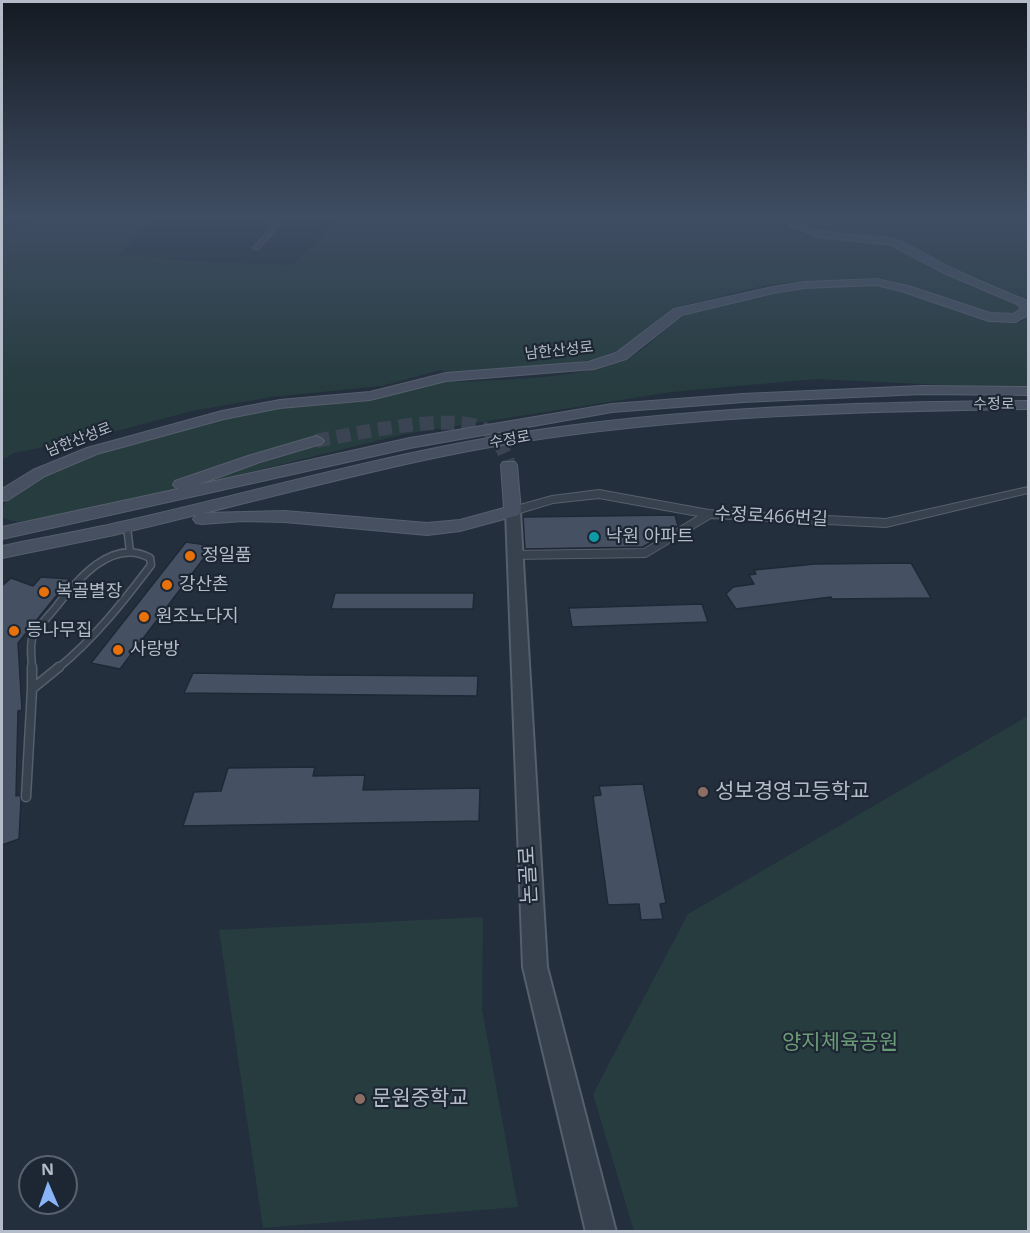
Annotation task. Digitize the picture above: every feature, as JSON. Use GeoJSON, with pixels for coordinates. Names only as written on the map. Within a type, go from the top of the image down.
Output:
{"type":"FeatureCollection","features":[{"type":"Feature","properties":{"kind":"main road","name":"남한산성로"},"geometry":{"type":"LineString","coordinates":[[2,496],[39,473],[92,450],[222,415],[280,404],[370,396],[446,377],[590,366],[607,362],[621,356],[678,312],[773,290],[804,285],[876,282],[904,288],[988,317],[1015,318],[1027,311],[1021,302],[954,274]]}},
{"type":"Feature","properties":{"kind":"main road"},"geometry":{"type":"LineString","coordinates":[[981,390],[1029,384]]}},
{"type":"Feature","properties":{"kind":"main road","name":"수정로"},"geometry":{"type":"LineString","coordinates":[[2,533],[459,433],[612,408],[922,390],[1029,391]]}},
{"type":"Feature","properties":{"kind":"main road","name":"수정로"},"geometry":{"type":"LineString","coordinates":[[2,552],[127,527],[377,465],[512,439],[634,422],[751,412],[853,407],[1029,405]]}},
{"type":"Feature","properties":{"kind":"main road"},"geometry":{"type":"LineString","coordinates":[[131,506],[193,480],[316,441]]}},
{"type":"Feature","properties":{"kind":"main road"},"geometry":{"type":"LineString","coordinates":[[127,527],[220,516],[313,518],[380,527],[427,530],[469,524],[513,511],[509,465]]}},
{"type":"Feature","properties":{"kind":"main road"},"geometry":{"type":"LineString","coordinates":[[2,520],[94,513]]}},
{"type":"Feature","properties":{"kind":"street","name":"수정로466번길"},"geometry":{"type":"LineString","coordinates":[[513,511],[552,500],[599,494],[709,514],[886,524],[1029,490]]}},
{"type":"Feature","properties":{"kind":"street","name":"논골로"},"geometry":{"type":"LineString","coordinates":[[513,511],[513,555],[535,967],[602,1232]]}},
{"type":"Feature","properties":{"kind":"street"},"geometry":{"type":"LineString","coordinates":[[513,555],[646,553],[709,514]]}},
{"type":"Feature","properties":{"kind":"lane"},"geometry":{"type":"LineString","coordinates":[[127,527],[130,552]]}},
{"type":"Feature","properties":{"kind":"lane"},"geometry":{"type":"LineString","coordinates":[[26,797],[32,688],[32,638],[79,579],[91,568],[109,557],[130,552],[150,558],[151,565],[127,597],[79,651],[32,688]]}},
{"type":"Feature","properties":{"kind":"green space"},"geometry":{"type":"Polygon","coordinates":[[[2,274],[947,274],[966,284],[1015,302],[1022,308],[1014,314],[989,313],[877,278],[800,281],[768,285],[676,307],[625,347],[589,360],[517,369],[452,373],[440,370],[382,386],[272,397],[192,411],[94,437],[14,453],[2,460],[2,274]]]}},
{"type":"Feature","properties":{"kind":"green space"},"geometry":{"type":"Polygon","coordinates":[[[963,274],[1028,274],[1028,302],[963,274]]]}},
{"type":"Feature","properties":{"kind":"green space"},"geometry":{"type":"Polygon","coordinates":[[[881,285],[995,322],[1021,322],[1028,316],[1028,389],[816,379],[672,392],[405,434],[103,508],[18,522],[2,518],[2,508],[10,496],[47,475],[97,455],[218,420],[274,408],[386,397],[445,379],[458,382],[523,379],[592,370],[613,364],[637,353],[685,315],[777,292],[881,285]]]}},
{"type":"Feature","properties":{"kind":"green space","name":"양지체육공원"},"geometry":{"type":"Polygon","coordinates":[[[1028,716],[1028,1231],[634,1231],[593,1094],[688,914],[1028,716]]]}},
{"type":"Feature","properties":{"kind":"green space"},"geometry":{"type":"Polygon","coordinates":[[[483,917],[482,1009],[518,1207],[263,1228],[219,930],[483,917]]]}},
{"type":"Feature","properties":{"kind":"building","name":"낙원 아파트"},"geometry":{"type":"Polygon","coordinates":[[[675,515],[678,526],[643,547],[525,549],[523,517],[675,515]]]}},
{"type":"Feature","properties":{"kind":"building"},"geometry":{"type":"Polygon","coordinates":[[[186,542],[213,546],[120,669],[91,663],[186,542]]]}},
{"type":"Feature","properties":{"kind":"building"},"geometry":{"type":"Polygon","coordinates":[[[911,563],[931,598],[832,599],[831,597],[736,609],[726,594],[733,587],[754,584],[749,575],[756,574],[754,570],[815,564],[911,563]]]}},
{"type":"Feature","properties":{"kind":"building"},"geometry":{"type":"Polygon","coordinates":[[[41,577],[70,579],[18,643],[22,710],[18,711],[16,796],[20,795],[21,801],[19,839],[2,845],[2,586],[11,578],[33,586],[41,577]]]}},
{"type":"Feature","properties":{"kind":"building"},"geometry":{"type":"Polygon","coordinates":[[[335,593],[474,593],[473,609],[331,609],[335,593]]]}},
{"type":"Feature","properties":{"kind":"building"},"geometry":{"type":"Polygon","coordinates":[[[702,604],[708,622],[572,627],[569,608],[702,604]]]}},
{"type":"Feature","properties":{"kind":"building"},"geometry":{"type":"Polygon","coordinates":[[[193,673],[478,676],[477,696],[184,693],[193,673]]]}},
{"type":"Feature","properties":{"kind":"building"},"geometry":{"type":"Polygon","coordinates":[[[315,767],[313,776],[365,775],[363,790],[480,788],[479,821],[183,826],[194,792],[221,791],[228,768],[315,767]]]}},
{"type":"Feature","properties":{"kind":"building"},"geometry":{"type":"Polygon","coordinates":[[[643,784],[666,903],[660,904],[663,919],[641,920],[639,904],[608,905],[593,796],[601,795],[599,786],[643,784]]]}},
{"type":"Feature","properties":{"kind":"tunnel"},"geometry":{"type":"LineString","coordinates":[[316,441],[378,429],[428,423],[471,425],[487,430],[495,437],[509,465]]}},
{"type":"Feature","properties":{"kind":"place","name":"낙원 아파트"},"geometry":{"type":"Point","coordinates":[594,537]}},
{"type":"Feature","properties":{"kind":"place","name":"정일품"},"geometry":{"type":"Point","coordinates":[190,556]}},
{"type":"Feature","properties":{"kind":"place","name":"강산촌"},"geometry":{"type":"Point","coordinates":[167,585]}},
{"type":"Feature","properties":{"kind":"place","name":"복골별장"},"geometry":{"type":"Point","coordinates":[44,592]}},
{"type":"Feature","properties":{"kind":"place","name":"원조노다지"},"geometry":{"type":"Point","coordinates":[144,617]}},
{"type":"Feature","properties":{"kind":"place","name":"등나무집"},"geometry":{"type":"Point","coordinates":[14,631]}},
{"type":"Feature","properties":{"kind":"place","name":"사랑방"},"geometry":{"type":"Point","coordinates":[118,650]}},
{"type":"Feature","properties":{"kind":"place","name":"성보경영고등학교"},"geometry":{"type":"Point","coordinates":[703,792]}},
{"type":"Feature","properties":{"kind":"place","name":"문원중학교"},"geometry":{"type":"Point","coordinates":[360,1099]}}]}
